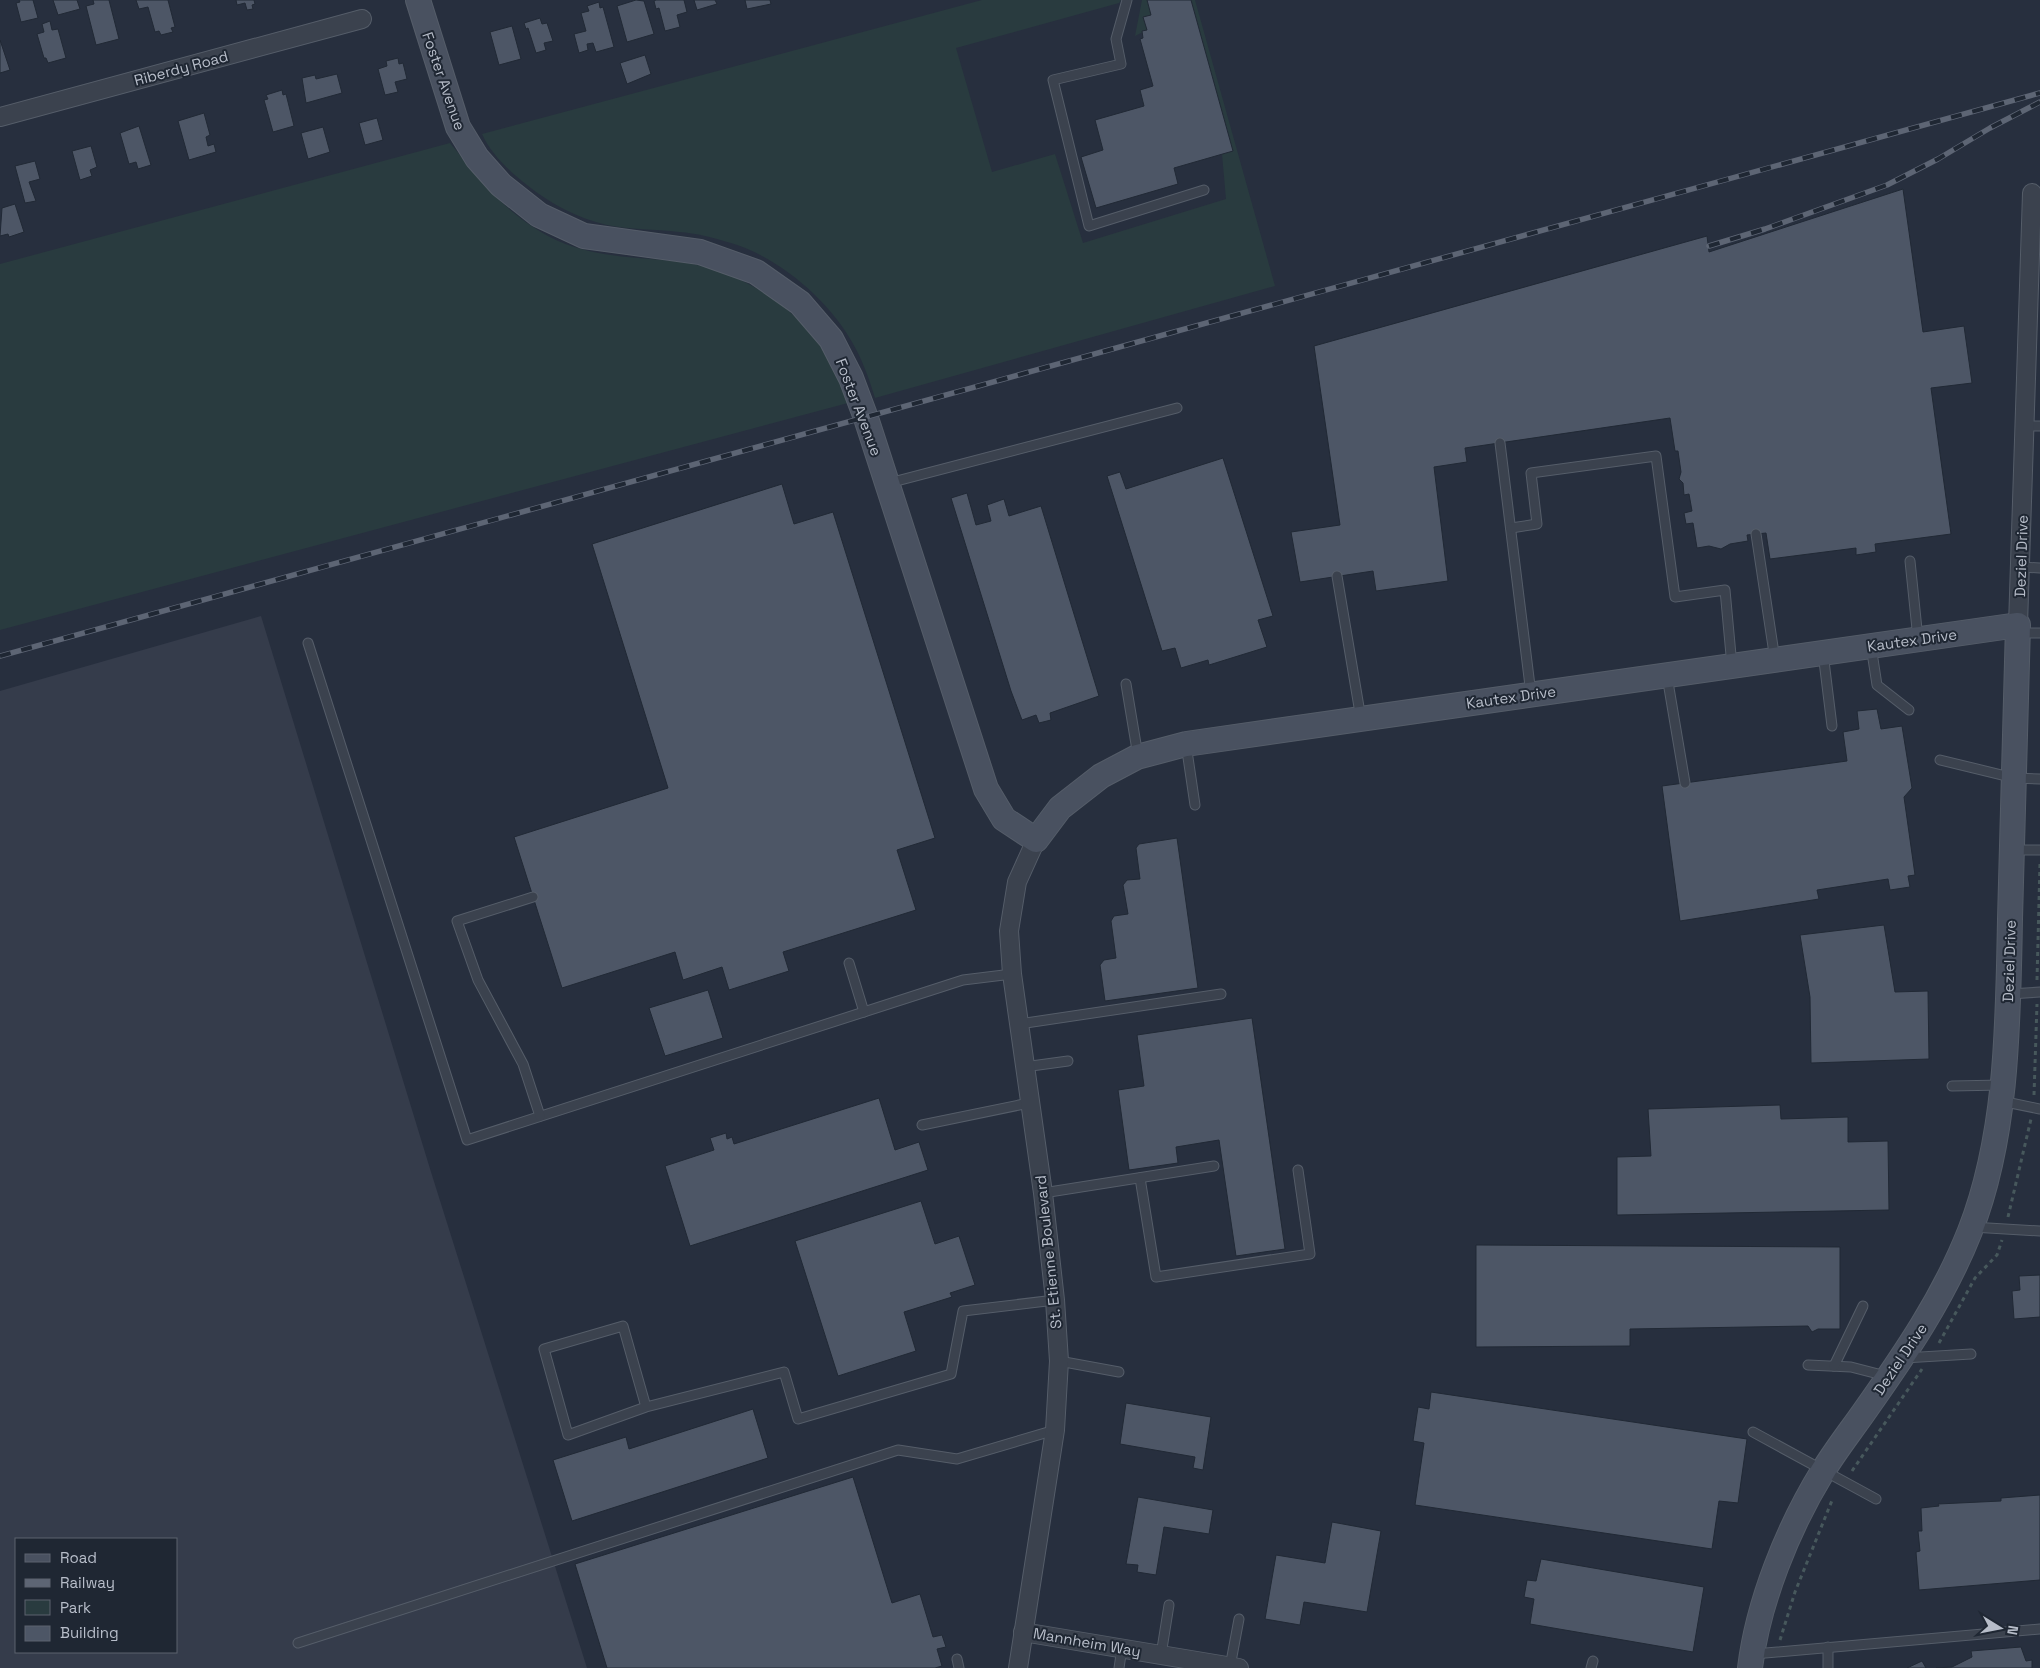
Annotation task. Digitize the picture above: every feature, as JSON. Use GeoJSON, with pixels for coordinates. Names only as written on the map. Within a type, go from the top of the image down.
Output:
{"type":"FeatureCollection","features":[{"type":"Feature","properties":{"kind":"street","name":"Foster Avenue"},"geometry":{"type":"LineString","coordinates":[[418,0],[458,127],[477,158],[501,185],[539,215],[584,236],[700,252],[756,272],[800,303],[831,339],[851,378],[986,789],[1004,819],[1036,840]]}},
{"type":"Feature","properties":{"kind":"street","name":"Riberdy Road"},"geometry":{"type":"LineString","coordinates":[[0,117],[362,19]]}},
{"type":"Feature","properties":{"kind":"street","name":"Deziel Drive"},"geometry":{"type":"LineString","coordinates":[[1750,1661],[1769,1588],[1792,1529],[1822,1472],[1895,1368],[1953,1274],[1972,1227],[1994,1146],[2001,1093],[2008,994],[2014,778],[2025,630],[2020,567],[2032,426],[2037,193]]}},
{"type":"Feature","properties":{"kind":"street","name":"Kautex Drive"},"geometry":{"type":"LineString","coordinates":[[1036,840],[1060,808],[1101,776],[1138,756],[1186,744],[1918,639],[2025,630]]}},
{"type":"Feature","properties":{"kind":"street","name":"St. Etienne Boulevard"},"geometry":{"type":"LineString","coordinates":[[1018,1668],[1055,1430],[1059,1361],[1055,1300],[1043,1193],[1012,974],[1010,931],[1017,882],[1036,840]]}},
{"type":"Feature","properties":{"kind":"street","name":"Mannheim Way"},"geometry":{"type":"LineString","coordinates":[[1023,1632],[1235,1667]]}},
{"type":"Feature","properties":{"kind":"lane"},"geometry":{"type":"LineString","coordinates":[[1127,0],[1116,39],[1121,64],[1053,80],[1090,226],[1204,190]]}},
{"type":"Feature","properties":{"kind":"lane"},"geometry":{"type":"LineString","coordinates":[[886,484],[1176,408]]}},
{"type":"Feature","properties":{"kind":"lane"},"geometry":{"type":"LineString","coordinates":[[1500,443],[1531,694]]}},
{"type":"Feature","properties":{"kind":"lane"},"geometry":{"type":"LineString","coordinates":[[1511,528],[1537,524],[1530,474],[1656,456],[1675,597],[1725,590],[1732,666]]}},
{"type":"Feature","properties":{"kind":"lane"},"geometry":{"type":"LineString","coordinates":[[1756,534],[1775,660]]}},
{"type":"Feature","properties":{"kind":"lane"},"geometry":{"type":"LineString","coordinates":[[1910,561],[1918,639]]}},
{"type":"Feature","properties":{"kind":"lane"},"geometry":{"type":"LineString","coordinates":[[2020,567],[2040,568]]}},
{"type":"Feature","properties":{"kind":"lane"},"geometry":{"type":"LineString","coordinates":[[1337,576],[1361,719]]}},
{"type":"Feature","properties":{"kind":"lane"},"geometry":{"type":"LineString","coordinates":[[308,643],[467,1140],[963,980],[1012,974]]}},
{"type":"Feature","properties":{"kind":"lane"},"geometry":{"type":"LineString","coordinates":[[1871,646],[1877,685],[1909,710]]}},
{"type":"Feature","properties":{"kind":"lane"},"geometry":{"type":"LineString","coordinates":[[1823,653],[1832,726]]}},
{"type":"Feature","properties":{"kind":"lane"},"geometry":{"type":"LineString","coordinates":[[1667,675],[1685,783]]}},
{"type":"Feature","properties":{"kind":"lane"},"geometry":{"type":"LineString","coordinates":[[1126,684],[1138,756]]}},
{"type":"Feature","properties":{"kind":"lane"},"geometry":{"type":"LineString","coordinates":[[1186,744],[1195,805]]}},
{"type":"Feature","properties":{"kind":"lane"},"geometry":{"type":"LineString","coordinates":[[1940,760],[2014,778],[2040,779]]}},
{"type":"Feature","properties":{"kind":"lane"},"geometry":{"type":"LineString","coordinates":[[2012,850],[2040,850]]}},
{"type":"Feature","properties":{"kind":"lane"},"geometry":{"type":"LineString","coordinates":[[534,898],[457,921],[478,980],[523,1064],[540,1116]]}},
{"type":"Feature","properties":{"kind":"lane"},"geometry":{"type":"LineString","coordinates":[[849,963],[864,1012]]}},
{"type":"Feature","properties":{"kind":"lane"},"geometry":{"type":"LineString","coordinates":[[1019,1024],[1221,994]]}},
{"type":"Feature","properties":{"kind":"lane"},"geometry":{"type":"LineString","coordinates":[[2008,994],[2039,997]]}},
{"type":"Feature","properties":{"kind":"lane"},"geometry":{"type":"LineString","coordinates":[[1024,1067],[1068,1061]]}},
{"type":"Feature","properties":{"kind":"lane"},"geometry":{"type":"LineString","coordinates":[[1952,1086],[2001,1093],[2040,1109]]}},
{"type":"Feature","properties":{"kind":"lane"},"geometry":{"type":"LineString","coordinates":[[922,1125],[1029,1103]]}},
{"type":"Feature","properties":{"kind":"lane"},"geometry":{"type":"LineString","coordinates":[[1043,1193],[1214,1166]]}},
{"type":"Feature","properties":{"kind":"lane"},"geometry":{"type":"LineString","coordinates":[[1140,1178],[1156,1277],[1310,1254],[1298,1170]]}},
{"type":"Feature","properties":{"kind":"lane"},"geometry":{"type":"LineString","coordinates":[[1972,1227],[2040,1231]]}},
{"type":"Feature","properties":{"kind":"lane"},"geometry":{"type":"LineString","coordinates":[[646,1407],[623,1326],[544,1349],[568,1435],[646,1407],[784,1372],[798,1419],[951,1374],[963,1311],[1055,1300]]}},
{"type":"Feature","properties":{"kind":"lane"},"geometry":{"type":"LineString","coordinates":[[1834,1366],[1863,1306]]}},
{"type":"Feature","properties":{"kind":"lane"},"geometry":{"type":"LineString","coordinates":[[1808,1365],[1895,1368],[1971,1354]]}},
{"type":"Feature","properties":{"kind":"lane"},"geometry":{"type":"LineString","coordinates":[[1059,1361],[1119,1372]]}},
{"type":"Feature","properties":{"kind":"lane"},"geometry":{"type":"LineString","coordinates":[[298,1642],[898,1450],[957,1459],[1055,1430]]}},
{"type":"Feature","properties":{"kind":"lane"},"geometry":{"type":"LineString","coordinates":[[1754,1432],[1822,1472],[1876,1499]]}},
{"type":"Feature","properties":{"kind":"lane"},"geometry":{"type":"LineString","coordinates":[[1161,1655],[1169,1605]]}},
{"type":"Feature","properties":{"kind":"lane"},"geometry":{"type":"LineString","coordinates":[[1235,1667],[1239,1619]]}},
{"type":"Feature","properties":{"kind":"lane"},"geometry":{"type":"LineString","coordinates":[[1750,1661],[1828,1648],[2040,1629]]}},
{"type":"Feature","properties":{"kind":"lane"},"geometry":{"type":"LineString","coordinates":[[1119,1668],[1122,1648]]}},
{"type":"Feature","properties":{"kind":"lane"},"geometry":{"type":"LineString","coordinates":[[1828,1648],[1828,1668]]}},
{"type":"Feature","properties":{"kind":"path"},"geometry":{"type":"LineString","coordinates":[[2037,979],[2040,863]]}},
{"type":"Feature","properties":{"kind":"path"},"geometry":{"type":"LineString","coordinates":[[2034,1093],[2039,997]]}},
{"type":"Feature","properties":{"kind":"path"},"geometry":{"type":"LineString","coordinates":[[2009,1214],[2031,1120]]}},
{"type":"Feature","properties":{"kind":"path"},"geometry":{"type":"LineString","coordinates":[[1947,1331],[1976,1278],[1997,1255],[1999,1248]]}},
{"type":"Feature","properties":{"kind":"path"},"geometry":{"type":"LineString","coordinates":[[1851,1472],[1920,1372]]}},
{"type":"Feature","properties":{"kind":"path"},"geometry":{"type":"LineString","coordinates":[[1782,1634],[1795,1592],[1833,1498]]}},
{"type":"Feature","properties":{"kind":"shaded area"},"geometry":{"type":"Polygon","coordinates":[[[261,616],[431,1172],[587,1668],[0,1668],[0,691],[261,616]]]}},
{"type":"Feature","properties":{"kind":"green space"},"geometry":{"type":"Polygon","coordinates":[[[982,0],[1121,0],[1119,3],[956,48],[992,172],[1055,154],[1083,243],[1226,199],[1222,154],[1232,151],[1191,0],[1195,0],[1275,286],[875,398],[859,355],[842,326],[816,295],[784,269],[766,258],[731,243],[685,233],[616,227],[596,222],[565,210],[545,198],[514,174],[496,155],[482,134],[982,0]]]}},
{"type":"Feature","properties":{"kind":"green space"},"geometry":{"type":"Polygon","coordinates":[[[1142,0],[1148,0],[1151,15],[1143,17],[1147,30],[1135,36],[1142,0]]]}},
{"type":"Feature","properties":{"kind":"green space"},"geometry":{"type":"Polygon","coordinates":[[[450,143],[494,195],[518,216],[548,236],[563,243],[594,252],[698,265],[722,272],[745,282],[767,295],[805,327],[821,346],[836,372],[848,403],[0,630],[0,264],[450,143]]]}},
{"type":"Feature","properties":{"kind":"building"},"geometry":{"type":"Polygon","coordinates":[[[19,0],[33,0],[38,18],[21,22],[16,3],[20,2],[19,0]]]}},
{"type":"Feature","properties":{"kind":"building"},"geometry":{"type":"Polygon","coordinates":[[[53,0],[77,0],[80,9],[58,15],[53,0]]]}},
{"type":"Feature","properties":{"kind":"building"},"geometry":{"type":"Polygon","coordinates":[[[93,0],[109,0],[119,39],[96,45],[86,6],[94,4],[93,0]]]}},
{"type":"Feature","properties":{"kind":"building"},"geometry":{"type":"Polygon","coordinates":[[[136,0],[168,0],[175,27],[171,28],[173,32],[161,35],[159,31],[155,32],[148,7],[139,9],[136,0]]]}},
{"type":"Feature","properties":{"kind":"building"},"geometry":{"type":"Polygon","coordinates":[[[236,0],[254,0],[255,4],[252,5],[253,9],[247,10],[245,3],[237,5],[236,0]]]}},
{"type":"Feature","properties":{"kind":"building"},"geometry":{"type":"Polygon","coordinates":[[[636,0],[644,1],[654,34],[627,42],[617,6],[636,0]]]}},
{"type":"Feature","properties":{"kind":"building"},"geometry":{"type":"Polygon","coordinates":[[[684,0],[687,12],[677,15],[680,27],[665,31],[659,8],[656,9],[654,1],[684,0]]]}},
{"type":"Feature","properties":{"kind":"building"},"geometry":{"type":"Polygon","coordinates":[[[694,0],[715,0],[717,4],[697,10],[694,0]]]}},
{"type":"Feature","properties":{"kind":"building"},"geometry":{"type":"Polygon","coordinates":[[[745,0],[770,0],[771,4],[747,9],[745,0]]]}},
{"type":"Feature","properties":{"kind":"building"},"geometry":{"type":"Polygon","coordinates":[[[1147,0],[1191,0],[1233,151],[1174,168],[1178,184],[1096,208],[1081,157],[1103,150],[1095,120],[1144,106],[1140,90],[1153,86],[1140,39],[1143,38],[1142,31],[1147,30],[1143,17],[1151,15],[1147,0]]]}},
{"type":"Feature","properties":{"kind":"building"},"geometry":{"type":"Polygon","coordinates":[[[599,2],[600,8],[603,7],[614,47],[596,52],[593,43],[587,44],[588,50],[579,53],[574,34],[586,31],[581,13],[589,11],[587,6],[599,2]]]}},
{"type":"Feature","properties":{"kind":"building"},"geometry":{"type":"Polygon","coordinates":[[[540,18],[542,24],[547,23],[553,41],[544,43],[546,50],[536,53],[528,28],[526,29],[524,23],[540,18]]]}},
{"type":"Feature","properties":{"kind":"building"},"geometry":{"type":"Polygon","coordinates":[[[50,21],[52,30],[58,29],[66,58],[48,63],[46,58],[44,58],[37,34],[44,32],[42,24],[50,21]]]}},
{"type":"Feature","properties":{"kind":"building"},"geometry":{"type":"Polygon","coordinates":[[[512,26],[521,59],[499,65],[490,32],[512,26]]]}},
{"type":"Feature","properties":{"kind":"building"},"geometry":{"type":"Polygon","coordinates":[[[0,40],[10,70],[0,73],[0,40]]]}},
{"type":"Feature","properties":{"kind":"building"},"geometry":{"type":"Polygon","coordinates":[[[645,55],[651,74],[627,84],[620,63],[645,55]]]}},
{"type":"Feature","properties":{"kind":"building"},"geometry":{"type":"Polygon","coordinates":[[[398,58],[399,64],[403,63],[407,79],[395,82],[398,92],[385,95],[378,69],[387,66],[386,61],[398,58]]]}},
{"type":"Feature","properties":{"kind":"building"},"geometry":{"type":"Polygon","coordinates":[[[337,74],[342,93],[306,103],[302,78],[315,75],[316,79],[337,74]]]}},
{"type":"Feature","properties":{"kind":"building"},"geometry":{"type":"Polygon","coordinates":[[[282,90],[283,95],[286,94],[294,126],[273,132],[264,100],[268,99],[266,95],[282,90]]]}},
{"type":"Feature","properties":{"kind":"building"},"geometry":{"type":"Polygon","coordinates":[[[204,113],[210,135],[206,137],[208,146],[214,144],[216,152],[189,160],[178,121],[204,113]]]}},
{"type":"Feature","properties":{"kind":"building"},"geometry":{"type":"Polygon","coordinates":[[[377,118],[383,140],[365,145],[359,123],[377,118]]]}},
{"type":"Feature","properties":{"kind":"building"},"geometry":{"type":"Polygon","coordinates":[[[139,126],[151,165],[138,169],[136,162],[129,164],[120,133],[139,126]]]}},
{"type":"Feature","properties":{"kind":"building"},"geometry":{"type":"Polygon","coordinates":[[[323,127],[330,152],[308,159],[301,133],[323,127]]]}},
{"type":"Feature","properties":{"kind":"building"},"geometry":{"type":"Polygon","coordinates":[[[91,146],[97,167],[90,170],[92,176],[80,180],[72,151],[91,146]]]}},
{"type":"Feature","properties":{"kind":"building"},"geometry":{"type":"Polygon","coordinates":[[[35,161],[40,179],[29,182],[36,201],[25,203],[15,166],[35,161]]]}},
{"type":"Feature","properties":{"kind":"building"},"geometry":{"type":"Polygon","coordinates":[[[1903,189],[1923,332],[1964,326],[1972,383],[1931,388],[1951,534],[1875,544],[1876,552],[1856,555],[1856,548],[1770,559],[1766,533],[1747,535],[1748,541],[1730,544],[1721,549],[1709,546],[1697,548],[1693,523],[1686,524],[1684,513],[1692,511],[1689,494],[1684,495],[1683,483],[1679,479],[1681,472],[1678,451],[1675,451],[1670,418],[1465,448],[1467,462],[1434,467],[1448,581],[1376,591],[1373,571],[1300,582],[1291,532],[1340,525],[1314,346],[1707,236],[1709,252],[1903,189]]]}},
{"type":"Feature","properties":{"kind":"building"},"geometry":{"type":"Polygon","coordinates":[[[15,204],[24,232],[9,237],[8,234],[0,236],[2,208],[15,204]]]}},
{"type":"Feature","properties":{"kind":"building"},"geometry":{"type":"Polygon","coordinates":[[[1223,458],[1273,616],[1258,620],[1267,647],[1209,665],[1208,660],[1181,668],[1175,648],[1162,651],[1107,476],[1120,472],[1126,489],[1223,458]]]}},
{"type":"Feature","properties":{"kind":"building"},"geometry":{"type":"Polygon","coordinates":[[[782,484],[794,524],[833,512],[935,838],[897,850],[916,910],[783,952],[789,971],[729,990],[722,967],[683,980],[675,952],[562,988],[514,837],[668,788],[592,544],[782,484]]]}},
{"type":"Feature","properties":{"kind":"building"},"geometry":{"type":"Polygon","coordinates":[[[967,493],[976,525],[991,521],[987,505],[1004,499],[1009,516],[1041,506],[1099,696],[1050,713],[1051,720],[1039,723],[1036,715],[1022,720],[1011,691],[951,498],[967,493]]]}},
{"type":"Feature","properties":{"kind":"building"},"geometry":{"type":"Polygon","coordinates":[[[1877,709],[1881,729],[1902,726],[1912,788],[1904,797],[1915,875],[1908,876],[1910,887],[1890,890],[1888,879],[1817,890],[1819,899],[1680,921],[1662,786],[1847,761],[1843,732],[1859,729],[1857,711],[1877,709]]]}},
{"type":"Feature","properties":{"kind":"building"},"geometry":{"type":"Polygon","coordinates":[[[1177,838],[1198,988],[1105,1001],[1100,965],[1104,960],[1116,958],[1111,921],[1114,916],[1128,914],[1123,885],[1127,880],[1140,879],[1136,848],[1139,844],[1177,838]]]}},
{"type":"Feature","properties":{"kind":"building"},"geometry":{"type":"Polygon","coordinates":[[[1884,925],[1895,992],[1928,991],[1929,1059],[1811,1063],[1810,997],[1800,935],[1884,925]]]}},
{"type":"Feature","properties":{"kind":"building"},"geometry":{"type":"Polygon","coordinates":[[[708,990],[723,1038],[665,1056],[649,1008],[708,990]]]}},
{"type":"Feature","properties":{"kind":"building"},"geometry":{"type":"Polygon","coordinates":[[[1252,1018],[1285,1249],[1236,1256],[1219,1140],[1176,1147],[1178,1163],[1129,1170],[1118,1090],[1144,1086],[1137,1035],[1252,1018]]]}},
{"type":"Feature","properties":{"kind":"building"},"geometry":{"type":"Polygon","coordinates":[[[879,1098],[895,1150],[919,1142],[928,1170],[690,1246],[665,1166],[714,1150],[710,1138],[726,1133],[727,1139],[732,1137],[734,1144],[879,1098]]]}},
{"type":"Feature","properties":{"kind":"building"},"geometry":{"type":"Polygon","coordinates":[[[1780,1105],[1781,1119],[1848,1117],[1848,1142],[1888,1141],[1889,1210],[1617,1215],[1617,1157],[1651,1156],[1648,1109],[1780,1105]]]}},
{"type":"Feature","properties":{"kind":"building"},"geometry":{"type":"Polygon","coordinates":[[[921,1201],[935,1244],[959,1236],[975,1285],[950,1293],[952,1297],[904,1312],[916,1351],[838,1376],[795,1241],[921,1201]]]}},
{"type":"Feature","properties":{"kind":"building"},"geometry":{"type":"Polygon","coordinates":[[[1476,1245],[1840,1247],[1840,1329],[1818,1329],[1812,1332],[1808,1326],[1630,1329],[1630,1346],[1476,1347],[1476,1245]]]}},
{"type":"Feature","properties":{"kind":"building"},"geometry":{"type":"Polygon","coordinates":[[[2040,1275],[2040,1317],[2014,1319],[2012,1291],[2020,1290],[2019,1276],[2040,1275]]]}},
{"type":"Feature","properties":{"kind":"building"},"geometry":{"type":"Polygon","coordinates":[[[1431,1392],[1747,1439],[1738,1503],[1719,1501],[1712,1549],[1415,1505],[1424,1443],[1413,1441],[1418,1407],[1429,1409],[1431,1392]]]}},
{"type":"Feature","properties":{"kind":"building"},"geometry":{"type":"Polygon","coordinates":[[[1126,1403],[1211,1417],[1203,1470],[1193,1468],[1195,1457],[1120,1444],[1126,1403]]]}},
{"type":"Feature","properties":{"kind":"building"},"geometry":{"type":"Polygon","coordinates":[[[753,1409],[768,1458],[572,1521],[553,1460],[626,1437],[629,1449],[753,1409]]]}},
{"type":"Feature","properties":{"kind":"building"},"geometry":{"type":"Polygon","coordinates":[[[853,1477],[892,1603],[920,1594],[933,1637],[942,1635],[946,1647],[937,1649],[942,1666],[935,1668],[607,1668],[575,1564],[853,1477]]]}},
{"type":"Feature","properties":{"kind":"building"},"geometry":{"type":"Polygon","coordinates":[[[2040,1495],[2040,1580],[1919,1590],[1916,1552],[1920,1551],[1918,1531],[1922,1531],[1921,1508],[1939,1506],[1938,1504],[2001,1501],[2001,1498],[2040,1495]]]}},
{"type":"Feature","properties":{"kind":"building"},"geometry":{"type":"Polygon","coordinates":[[[1138,1497],[1213,1510],[1209,1534],[1164,1527],[1156,1575],[1137,1572],[1138,1565],[1126,1564],[1138,1497]]]}},
{"type":"Feature","properties":{"kind":"building"},"geometry":{"type":"Polygon","coordinates":[[[1332,1522],[1381,1531],[1367,1612],[1304,1602],[1300,1625],[1265,1619],[1276,1555],[1325,1563],[1332,1522]]]}},
{"type":"Feature","properties":{"kind":"building"},"geometry":{"type":"Polygon","coordinates":[[[1541,1559],[1704,1587],[1693,1652],[1530,1624],[1534,1599],[1524,1597],[1527,1580],[1536,1581],[1541,1559]]]}},
{"type":"Feature","properties":{"kind":"building"},"geometry":{"type":"Polygon","coordinates":[[[2021,1647],[2026,1661],[2032,1660],[2032,1668],[1936,1668],[1952,1667],[1972,1657],[1971,1651],[2021,1647]]]}},
{"type":"Feature","properties":{"kind":"building"},"geometry":{"type":"Polygon","coordinates":[[[1922,1661],[1926,1668],[1907,1668],[1922,1661]]]}},
{"type":"Feature","properties":{"kind":"railway"},"geometry":{"type":"LineString","coordinates":[[0,656],[2040,93]]}},
{"type":"Feature","properties":{"kind":"railway"},"geometry":{"type":"LineString","coordinates":[[1709,246],[1765,229],[1887,185],[2040,102]]}}]}
